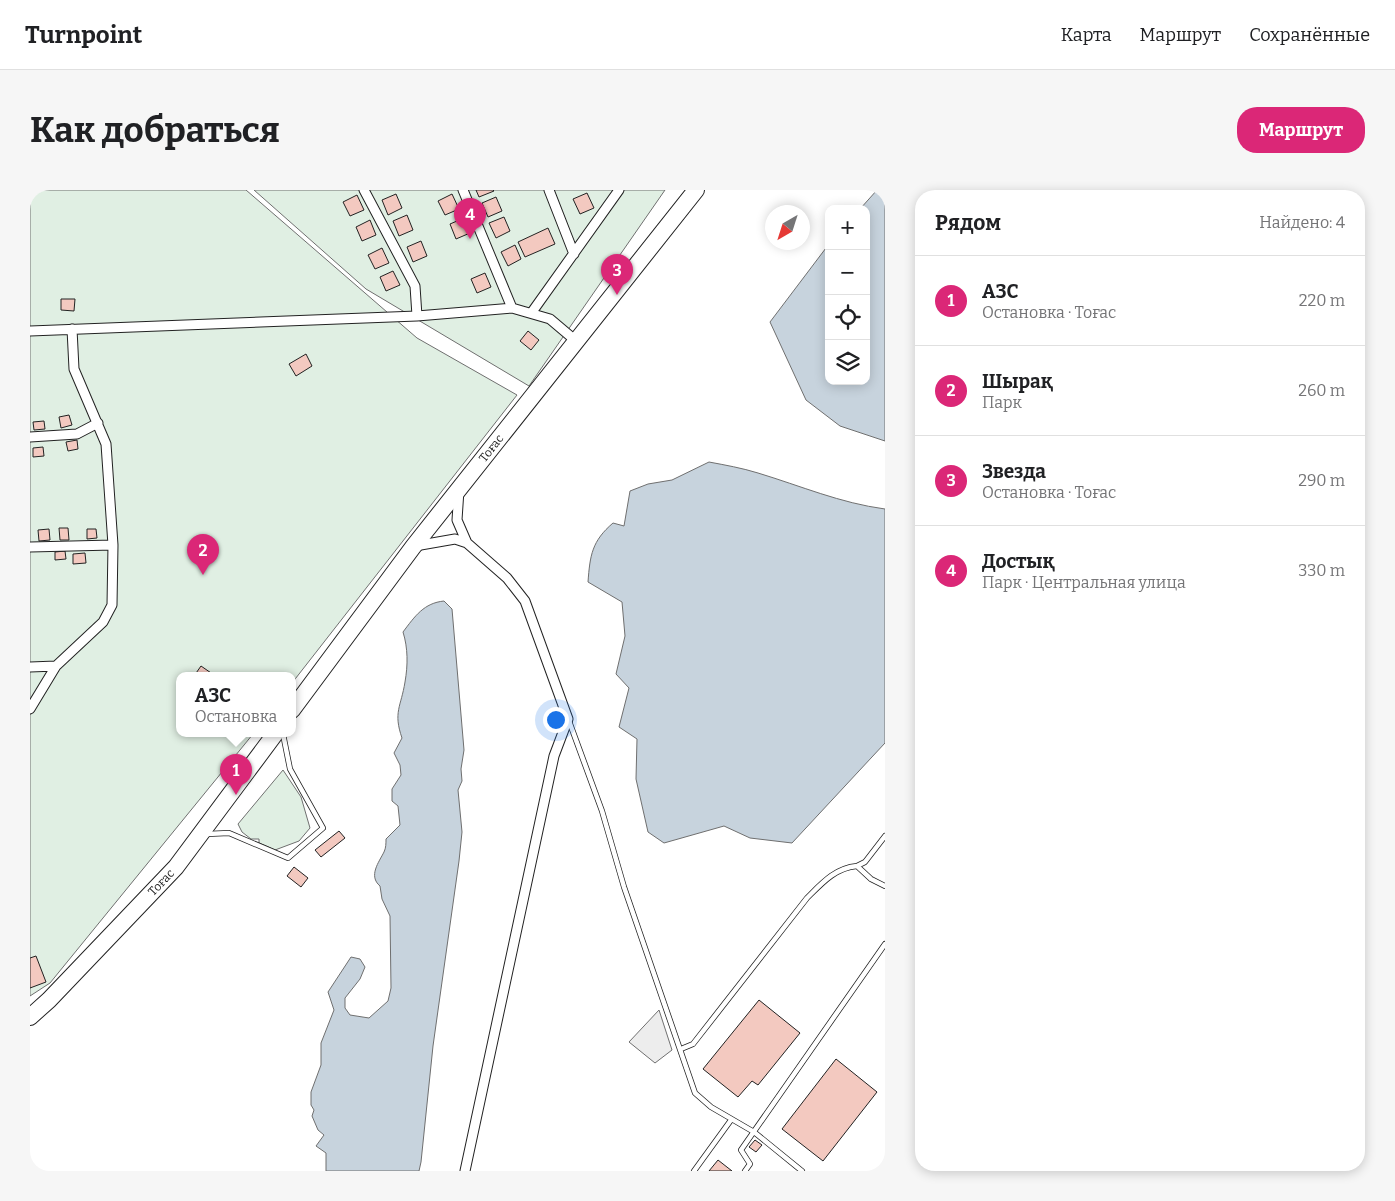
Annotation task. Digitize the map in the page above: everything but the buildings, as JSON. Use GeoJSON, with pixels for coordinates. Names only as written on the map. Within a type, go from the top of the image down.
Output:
{"type":"FeatureCollection","features":[{"type":"Feature","properties":{"kind":"highway","name":"Тоғас"},"geometry":{"type":"LineString","coordinates":[[296,705],[413,547],[696,190]]}},
{"type":"Feature","properties":{"kind":"highway","name":"Тоғас"},"geometry":{"type":"LineString","coordinates":[[30,1017],[49,1000],[176,867],[273,737]]}},
{"type":"Feature","properties":{"kind":"street"},"geometry":{"type":"LineString","coordinates":[[364,190],[415,286],[417,316]]}},
{"type":"Feature","properties":{"kind":"street"},"geometry":{"type":"LineString","coordinates":[[462,190],[512,308]]}},
{"type":"Feature","properties":{"kind":"street"},"geometry":{"type":"LineString","coordinates":[[549,190],[574,254]]}},
{"type":"Feature","properties":{"kind":"street"},"geometry":{"type":"LineString","coordinates":[[532,312],[619,190]]}},
{"type":"Feature","properties":{"kind":"street"},"geometry":{"type":"LineString","coordinates":[[30,331],[417,316],[512,308],[532,312],[550,319],[576,341]]}},
{"type":"Feature","properties":{"kind":"street"},"geometry":{"type":"LineString","coordinates":[[30,708],[56,666],[103,622],[112,605],[112,544],[106,444],[74,369],[72,329]]}},
{"type":"Feature","properties":{"kind":"street"},"geometry":{"type":"LineString","coordinates":[[30,437],[77,434],[98,423]]}},
{"type":"Feature","properties":{"kind":"street"},"geometry":{"type":"LineString","coordinates":[[459,489],[457,520],[467,543]]}},
{"type":"Feature","properties":{"kind":"street"},"geometry":{"type":"LineString","coordinates":[[413,547],[456,539],[467,543],[507,578],[525,602],[568,719],[554,756],[465,1171]]}},
{"type":"Feature","properties":{"kind":"street"},"geometry":{"type":"LineString","coordinates":[[30,548],[112,544]]}},
{"type":"Feature","properties":{"kind":"street"},"geometry":{"type":"LineString","coordinates":[[30,666],[56,666]]}},
{"type":"Feature","properties":{"kind":"lane"},"geometry":{"type":"LineString","coordinates":[[568,719],[602,811],[624,887],[695,1093],[711,1107],[754,1132],[802,1171]]}},
{"type":"Feature","properties":{"kind":"lane"},"geometry":{"type":"LineString","coordinates":[[201,834],[229,834],[288,858],[323,828],[290,769],[284,737]]}},
{"type":"Feature","properties":{"kind":"lane"},"geometry":{"type":"LineString","coordinates":[[681,1049],[693,1044],[826,878],[844,867],[857,866],[865,862],[885,836]]}},
{"type":"Feature","properties":{"kind":"lane"},"geometry":{"type":"LineString","coordinates":[[857,866],[871,878],[885,886]]}},
{"type":"Feature","properties":{"kind":"lane"},"geometry":{"type":"LineString","coordinates":[[745,1171],[750,1164],[741,1150],[840,1011],[885,944]]}},
{"type":"Feature","properties":{"kind":"lane"},"geometry":{"type":"LineString","coordinates":[[694,1171],[731,1120]]}},
{"type":"Feature","properties":{"kind":"green space"},"geometry":{"type":"Polygon","coordinates":[[[30,190],[246,190],[417,338],[517,395],[296,678],[296,672],[176,672],[176,737],[251,737],[50,983],[30,996],[30,190]]]}},
{"type":"Feature","properties":{"kind":"green space"},"geometry":{"type":"Polygon","coordinates":[[[254,190],[665,190],[529,386],[366,289],[254,190]]]}},
{"type":"Feature","properties":{"kind":"green space"},"geometry":{"type":"Polygon","coordinates":[[[283,770],[301,797],[310,828],[299,841],[275,850],[259,843],[259,839],[251,839],[242,832],[238,824],[283,770]]]}},
{"type":"Feature","properties":{"kind":"shaded area"},"geometry":{"type":"Polygon","coordinates":[[[877,190],[885,190],[885,441],[840,426],[806,400],[770,322],[825,249],[825,385],[870,385],[870,205],[864,205],[877,190]]]}},
{"type":"Feature","properties":{"kind":"shaded area"},"geometry":{"type":"Polygon","coordinates":[[[709,462],[752,471],[852,503],[885,509],[885,743],[792,843],[750,838],[724,826],[664,843],[648,832],[636,779],[637,739],[619,727],[629,688],[616,674],[625,636],[622,602],[588,582],[593,549],[596,542],[613,523],[624,526],[630,491],[648,484],[672,480],[709,462]]]}},
{"type":"Feature","properties":{"kind":"shaded area"},"geometry":{"type":"Polygon","coordinates":[[[444,601],[452,609],[464,750],[461,769],[462,781],[458,790],[462,832],[433,1046],[421,1162],[419,1171],[326,1171],[326,1153],[316,1146],[324,1135],[318,1130],[312,1116],[314,1110],[311,1105],[311,1092],[321,1065],[321,1043],[334,1010],[328,992],[351,957],[360,959],[365,967],[360,979],[345,998],[345,1008],[350,1015],[369,1018],[388,1001],[391,988],[390,916],[382,899],[375,873],[385,850],[386,839],[400,825],[398,806],[392,801],[392,789],[401,775],[400,765],[394,753],[402,738],[398,715],[407,663],[407,650],[403,632],[425,607],[444,601]]]}},
{"type":"Feature","properties":{"kind":"shaded area"},"geometry":{"type":"Polygon","coordinates":[[[659,1010],[672,1050],[655,1063],[629,1042],[659,1010]]]}},
{"type":"Feature","properties":{"kind":"place","name":"Достық"},"geometry":{"type":"Point","coordinates":[470,239]}},
{"type":"Feature","properties":{"kind":"place","name":"Звезда"},"geometry":{"type":"Point","coordinates":[617,295]}},
{"type":"Feature","properties":{"kind":"place","name":"Шырақ"},"geometry":{"type":"Point","coordinates":[203,575]}},
{"type":"Feature","properties":{"kind":"place","name":"АЗС"},"geometry":{"type":"Point","coordinates":[236,795]}}]}
